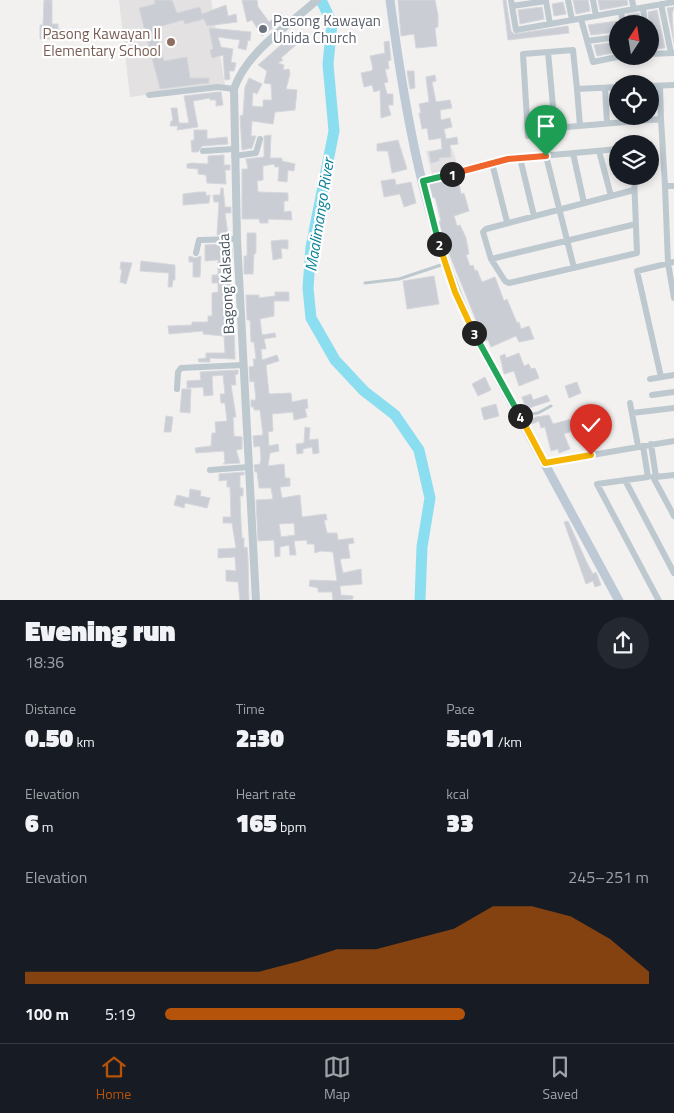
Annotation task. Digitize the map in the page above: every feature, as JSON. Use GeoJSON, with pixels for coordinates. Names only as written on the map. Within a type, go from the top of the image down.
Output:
{"type":"FeatureCollection","features":[{"type":"Feature","properties":{"kind":"main road"},"geometry":{"type":"LineString","coordinates":[[390,0],[406,114],[445,264],[474,333],[619,600]]}},
{"type":"Feature","properties":{"kind":"street","name":"Bagong Kalsada"},"geometry":{"type":"LineString","coordinates":[[256,600],[237,239],[234,89],[243,69],[257,52],[317,0]]}},
{"type":"Feature","properties":{"kind":"street"},"geometry":{"type":"LineString","coordinates":[[568,0],[572,20]]}},
{"type":"Feature","properties":{"kind":"street"},"geometry":{"type":"LineString","coordinates":[[593,0],[596,16]]}},
{"type":"Feature","properties":{"kind":"street"},"geometry":{"type":"LineString","coordinates":[[632,0],[634,9]]}},
{"type":"Feature","properties":{"kind":"street"},"geometry":{"type":"LineString","coordinates":[[550,24],[546,1],[512,3],[516,30],[643,8],[653,3],[661,4],[673,1]]}},
{"type":"Feature","properties":{"kind":"street"},"geometry":{"type":"LineString","coordinates":[[659,54],[673,53],[661,4]]}},
{"type":"Feature","properties":{"kind":"street"},"geometry":{"type":"LineString","coordinates":[[643,8],[644,15]]}},
{"type":"Feature","properties":{"kind":"street"},"geometry":{"type":"LineString","coordinates":[[581,19],[593,62],[609,59]]}},
{"type":"Feature","properties":{"kind":"street"},"geometry":{"type":"LineString","coordinates":[[587,41],[609,38]]}},
{"type":"Feature","properties":{"kind":"street"},"geometry":{"type":"LineString","coordinates":[[580,126],[573,50],[523,54],[528,133],[555,128],[580,126],[607,123],[605,88]]}},
{"type":"Feature","properties":{"kind":"street"},"geometry":{"type":"LineString","coordinates":[[548,52],[555,128]]}},
{"type":"Feature","properties":{"kind":"street"},"geometry":{"type":"LineString","coordinates":[[674,86],[660,86],[665,186],[674,298]]}},
{"type":"Feature","properties":{"kind":"street"},"geometry":{"type":"LineString","coordinates":[[149,95],[218,87],[234,89]]}},
{"type":"Feature","properties":{"kind":"street"},"geometry":{"type":"LineString","coordinates":[[577,89],[609,88]]}},
{"type":"Feature","properties":{"kind":"street"},"geometry":{"type":"LineString","coordinates":[[203,151],[256,153],[260,139]]}},
{"type":"Feature","properties":{"kind":"street"},"geometry":{"type":"LineString","coordinates":[[423,181],[492,163],[520,158],[609,150]]}},
{"type":"Feature","properties":{"kind":"street"},"geometry":{"type":"LineString","coordinates":[[598,151],[611,196]]}},
{"type":"Feature","properties":{"kind":"street"},"geometry":{"type":"LineString","coordinates":[[573,153],[584,203]]}},
{"type":"Feature","properties":{"kind":"street"},"geometry":{"type":"LineString","coordinates":[[546,156],[574,268]]}},
{"type":"Feature","properties":{"kind":"street"},"geometry":{"type":"LineString","coordinates":[[520,158],[534,216]]}},
{"type":"Feature","properties":{"kind":"street"},"geometry":{"type":"LineString","coordinates":[[492,163],[507,222]]}},
{"type":"Feature","properties":{"kind":"street"},"geometry":{"type":"LineString","coordinates":[[634,185],[637,253],[509,283],[505,281],[491,259],[484,232],[486,228],[634,190]]}},
{"type":"Feature","properties":{"kind":"street"},"geometry":{"type":"LineString","coordinates":[[665,186],[674,186]]}},
{"type":"Feature","properties":{"kind":"street"},"geometry":{"type":"LineString","coordinates":[[491,259],[636,224]]}},
{"type":"Feature","properties":{"kind":"street"},"geometry":{"type":"LineString","coordinates":[[196,253],[199,240],[237,239]]}},
{"type":"Feature","properties":{"kind":"street"},"geometry":{"type":"LineString","coordinates":[[661,378],[637,271],[671,263]]}},
{"type":"Feature","properties":{"kind":"street"},"geometry":{"type":"LineString","coordinates":[[177,389],[178,372],[181,368],[243,365]]}},
{"type":"Feature","properties":{"kind":"street"},"geometry":{"type":"LineString","coordinates":[[650,379],[674,375]]}},
{"type":"Feature","properties":{"kind":"street"},"geometry":{"type":"LineString","coordinates":[[652,395],[674,392]]}},
{"type":"Feature","properties":{"kind":"street"},"geometry":{"type":"LineString","coordinates":[[630,404],[644,445],[652,477],[674,516]]}},
{"type":"Feature","properties":{"kind":"street"},"geometry":{"type":"LineString","coordinates":[[632,414],[674,408]]}},
{"type":"Feature","properties":{"kind":"street"},"geometry":{"type":"LineString","coordinates":[[545,463],[674,441]]}},
{"type":"Feature","properties":{"kind":"street"},"geometry":{"type":"LineString","coordinates":[[210,470],[249,467]]}},
{"type":"Feature","properties":{"kind":"street"},"geometry":{"type":"LineString","coordinates":[[659,600],[597,484],[674,475]]}},
{"type":"Feature","properties":{"kind":"street"},"geometry":{"type":"LineString","coordinates":[[625,480],[674,573]]}},
{"type":"Feature","properties":{"kind":"lane"},"geometry":{"type":"LineString","coordinates":[[365,283],[399,279],[445,264]]}},
{"type":"Feature","properties":{"kind":"lane"},"geometry":{"type":"LineString","coordinates":[[521,417],[538,413],[551,406]]}},
{"type":"Feature","properties":{"kind":"shaded area","name":"Pasong Kawayan II Elementary School"},"geometry":{"type":"Polygon","coordinates":[[[119,0],[211,0],[225,85],[130,97],[119,0]]]}},
{"type":"Feature","properties":{"kind":"shaded area"},"geometry":{"type":"Polygon","coordinates":[[[452,148],[459,169],[432,174],[426,151],[452,148]]]}},
{"type":"Feature","properties":{"kind":"building"},"geometry":{"type":"Polygon","coordinates":[[[44,0],[52,0],[52,24],[58,24],[58,29],[70,30],[70,39],[40,39],[40,25],[43,25],[44,0]]]}},
{"type":"Feature","properties":{"kind":"building"},"geometry":{"type":"Polygon","coordinates":[[[154,0],[172,0],[177,13],[200,7],[202,14],[226,5],[228,16],[236,14],[237,22],[207,26],[204,19],[185,24],[183,20],[155,28],[164,61],[187,57],[190,78],[209,78],[209,83],[160,89],[139,8],[155,4],[154,0]]]}},
{"type":"Feature","properties":{"kind":"building"},"geometry":{"type":"Polygon","coordinates":[[[242,0],[257,0],[258,7],[269,22],[281,13],[285,19],[262,36],[252,20],[247,22],[242,0]]]}},
{"type":"Feature","properties":{"kind":"building"},"geometry":{"type":"Polygon","coordinates":[[[398,0],[435,0],[438,15],[438,27],[435,28],[437,46],[416,48],[414,34],[401,36],[398,0]]]}},
{"type":"Feature","properties":{"kind":"building"},"geometry":{"type":"Polygon","coordinates":[[[503,0],[506,0],[511,31],[514,34],[568,26],[569,33],[508,40],[503,0]]]}},
{"type":"Feature","properties":{"kind":"building"},"geometry":{"type":"Polygon","coordinates":[[[573,0],[588,0],[590,11],[576,14],[573,0]]]}},
{"type":"Feature","properties":{"kind":"building"},"geometry":{"type":"Polygon","coordinates":[[[598,0],[627,0],[628,5],[600,10],[598,0]]]}},
{"type":"Feature","properties":{"kind":"building"},"geometry":{"type":"Polygon","coordinates":[[[563,2],[566,14],[554,16],[552,4],[563,2]]]}},
{"type":"Feature","properties":{"kind":"building"},"geometry":{"type":"Polygon","coordinates":[[[542,7],[544,19],[520,24],[518,10],[542,7]]]}},
{"type":"Feature","properties":{"kind":"building"},"geometry":{"type":"Polygon","coordinates":[[[674,7],[672,14],[674,43],[667,8],[674,7]]]}},
{"type":"Feature","properties":{"kind":"building"},"geometry":{"type":"Polygon","coordinates":[[[657,10],[658,15],[648,15],[648,12],[657,10]]]}},
{"type":"Feature","properties":{"kind":"building"},"geometry":{"type":"Polygon","coordinates":[[[659,20],[665,48],[659,48],[659,20]]]}},
{"type":"Feature","properties":{"kind":"building"},"geometry":{"type":"Polygon","coordinates":[[[609,22],[609,33],[591,35],[588,25],[609,22]]]}},
{"type":"Feature","properties":{"kind":"building"},"geometry":{"type":"Polygon","coordinates":[[[209,28],[251,32],[246,50],[238,48],[240,40],[218,37],[221,47],[233,49],[231,62],[236,63],[234,71],[229,71],[230,79],[225,80],[223,55],[212,58],[210,50],[213,49],[209,28]]]}},
{"type":"Feature","properties":{"kind":"building"},"geometry":{"type":"Polygon","coordinates":[[[290,37],[296,45],[278,63],[284,65],[283,70],[289,69],[290,74],[286,89],[297,90],[295,110],[275,112],[273,124],[252,121],[251,136],[256,136],[252,148],[242,150],[240,116],[243,115],[245,87],[249,78],[262,84],[257,94],[253,92],[252,106],[263,107],[263,100],[272,100],[271,84],[264,83],[267,71],[258,65],[290,37]]]}},
{"type":"Feature","properties":{"kind":"building"},"geometry":{"type":"Polygon","coordinates":[[[389,41],[391,60],[388,61],[389,69],[385,69],[388,82],[384,83],[387,94],[393,94],[393,105],[388,105],[391,115],[381,118],[380,90],[374,92],[372,85],[364,87],[361,73],[373,69],[370,56],[385,53],[384,42],[389,41]]]}},
{"type":"Feature","properties":{"kind":"building"},"geometry":{"type":"Polygon","coordinates":[[[609,43],[609,54],[597,56],[594,45],[609,43]]]}},
{"type":"Feature","properties":{"kind":"building"},"geometry":{"type":"Polygon","coordinates":[[[407,71],[414,71],[415,88],[410,89],[407,71]]]}},
{"type":"Feature","properties":{"kind":"building"},"geometry":{"type":"Polygon","coordinates":[[[435,75],[436,81],[432,82],[436,102],[450,100],[452,108],[440,110],[441,120],[450,118],[452,127],[444,129],[446,139],[457,137],[458,144],[450,145],[451,157],[439,158],[439,161],[431,163],[429,152],[442,149],[441,138],[429,140],[427,128],[422,129],[419,104],[429,102],[426,77],[435,75]]]}},
{"type":"Feature","properties":{"kind":"building"},"geometry":{"type":"Polygon","coordinates":[[[221,92],[223,105],[216,106],[216,100],[210,100],[210,98],[193,101],[198,127],[177,130],[178,126],[170,126],[171,121],[173,121],[171,108],[177,108],[179,123],[189,123],[184,96],[221,92]]]}},
{"type":"Feature","properties":{"kind":"building"},"geometry":{"type":"Polygon","coordinates":[[[194,130],[207,130],[207,139],[227,137],[228,144],[202,146],[198,152],[192,152],[191,141],[194,140],[194,130]]]}},
{"type":"Feature","properties":{"kind":"building"},"geometry":{"type":"Polygon","coordinates":[[[271,135],[270,158],[282,158],[282,161],[295,164],[294,171],[288,170],[287,182],[278,181],[279,167],[275,167],[274,164],[263,166],[263,180],[257,181],[258,192],[288,193],[288,201],[284,201],[284,212],[291,211],[292,220],[268,219],[268,223],[260,223],[259,219],[242,219],[242,169],[248,169],[246,159],[264,157],[264,136],[271,135]]]}},
{"type":"Feature","properties":{"kind":"building"},"geometry":{"type":"Polygon","coordinates":[[[398,140],[407,169],[392,173],[388,151],[377,151],[377,144],[398,140]]]}},
{"type":"Feature","properties":{"kind":"building"},"geometry":{"type":"Polygon","coordinates":[[[224,155],[224,165],[230,165],[230,170],[225,170],[226,184],[207,183],[206,175],[198,174],[198,169],[187,168],[187,164],[192,163],[208,164],[208,156],[224,155]]]}},
{"type":"Feature","properties":{"kind":"building"},"geometry":{"type":"Polygon","coordinates":[[[458,177],[461,194],[464,193],[469,211],[454,216],[457,226],[460,225],[466,238],[469,254],[466,255],[470,266],[473,265],[475,271],[477,270],[482,282],[495,277],[504,301],[507,299],[517,323],[519,322],[521,329],[529,326],[534,339],[519,342],[516,336],[491,347],[488,340],[485,341],[448,251],[439,222],[441,221],[435,197],[433,198],[429,184],[458,177]]]}},
{"type":"Feature","properties":{"kind":"building"},"geometry":{"type":"Polygon","coordinates":[[[395,179],[396,185],[411,182],[416,203],[404,207],[400,194],[384,197],[381,181],[395,179]]]}},
{"type":"Feature","properties":{"kind":"building"},"geometry":{"type":"Polygon","coordinates":[[[221,188],[223,188],[225,207],[231,207],[231,213],[225,213],[228,234],[217,235],[219,202],[214,202],[213,195],[220,195],[221,188]]]}},
{"type":"Feature","properties":{"kind":"building"},"geometry":{"type":"Polygon","coordinates":[[[206,192],[206,196],[210,195],[209,203],[183,205],[183,194],[206,192]]]}},
{"type":"Feature","properties":{"kind":"building"},"geometry":{"type":"Polygon","coordinates":[[[247,233],[256,233],[253,274],[244,274],[244,256],[247,256],[247,233]]]}},
{"type":"Feature","properties":{"kind":"building"},"geometry":{"type":"Polygon","coordinates":[[[288,240],[288,249],[281,248],[282,258],[273,260],[271,241],[288,240]]]}},
{"type":"Feature","properties":{"kind":"building"},"geometry":{"type":"Polygon","coordinates":[[[227,244],[227,248],[232,248],[231,291],[225,291],[227,301],[231,301],[232,306],[228,306],[228,318],[230,328],[234,328],[235,359],[210,358],[210,362],[199,362],[198,359],[206,358],[206,353],[225,353],[224,336],[203,334],[203,331],[169,334],[168,326],[192,325],[192,322],[208,322],[208,316],[212,316],[212,293],[218,292],[218,283],[212,283],[212,275],[218,275],[218,260],[205,261],[205,245],[227,244]]]}},
{"type":"Feature","properties":{"kind":"building"},"geometry":{"type":"Polygon","coordinates":[[[189,256],[195,258],[201,256],[200,277],[193,277],[193,262],[189,262],[189,256]]]}},
{"type":"Feature","properties":{"kind":"building"},"geometry":{"type":"Polygon","coordinates":[[[141,261],[175,265],[175,280],[173,280],[172,287],[168,287],[169,273],[140,271],[141,261]]]}},
{"type":"Feature","properties":{"kind":"building"},"geometry":{"type":"Polygon","coordinates":[[[121,262],[132,263],[126,284],[120,282],[121,262]]]}},
{"type":"Feature","properties":{"kind":"building"},"geometry":{"type":"Polygon","coordinates":[[[434,276],[439,304],[407,309],[403,281],[434,276]]]}},
{"type":"Feature","properties":{"kind":"building"},"geometry":{"type":"Polygon","coordinates":[[[275,292],[289,292],[289,301],[274,301],[274,316],[260,319],[262,335],[275,333],[276,337],[264,339],[266,349],[261,349],[262,360],[277,355],[279,361],[266,365],[269,394],[291,393],[292,402],[307,399],[308,408],[305,409],[307,417],[294,420],[293,412],[272,414],[273,431],[268,432],[269,446],[278,444],[279,451],[270,453],[268,466],[284,464],[285,478],[290,478],[290,486],[280,487],[282,498],[300,495],[302,517],[326,514],[327,520],[324,520],[327,533],[337,533],[338,540],[353,538],[354,543],[348,544],[350,558],[340,559],[343,573],[361,569],[362,584],[340,586],[341,595],[353,596],[353,599],[333,600],[332,592],[318,592],[318,588],[309,586],[310,580],[337,581],[333,552],[321,551],[315,553],[314,544],[307,544],[307,540],[294,541],[296,555],[290,555],[289,545],[280,547],[280,556],[275,557],[274,540],[258,541],[256,500],[273,499],[271,488],[259,488],[254,465],[260,464],[261,458],[260,446],[254,447],[253,436],[263,435],[260,410],[254,410],[254,407],[251,407],[251,400],[256,400],[254,381],[250,382],[249,367],[254,366],[253,359],[256,359],[254,342],[251,342],[250,320],[247,320],[246,295],[259,295],[259,298],[275,296],[275,292]],[[294,523],[279,524],[281,537],[295,535],[294,523]]]}},
{"type":"Feature","properties":{"kind":"building"},"geometry":{"type":"Polygon","coordinates":[[[519,353],[524,366],[529,364],[531,369],[535,368],[539,378],[519,386],[514,371],[504,374],[500,356],[505,354],[506,358],[519,353]]]}},
{"type":"Feature","properties":{"kind":"building"},"geometry":{"type":"Polygon","coordinates":[[[238,370],[238,374],[235,375],[236,385],[231,385],[236,417],[233,417],[234,436],[242,437],[242,449],[236,450],[240,463],[223,464],[225,462],[224,451],[196,453],[195,448],[211,446],[212,433],[216,433],[215,422],[227,421],[225,403],[221,403],[220,394],[225,394],[223,375],[212,376],[213,395],[204,396],[203,387],[187,388],[187,381],[201,380],[200,372],[238,370]]]}},
{"type":"Feature","properties":{"kind":"building"},"geometry":{"type":"Polygon","coordinates":[[[485,377],[491,390],[478,396],[472,384],[485,377]]]}},
{"type":"Feature","properties":{"kind":"building"},"geometry":{"type":"Polygon","coordinates":[[[577,382],[581,393],[569,398],[565,386],[577,382]]]}},
{"type":"Feature","properties":{"kind":"building"},"geometry":{"type":"Polygon","coordinates":[[[182,389],[191,389],[190,413],[180,412],[182,389]]]}},
{"type":"Feature","properties":{"kind":"building"},"geometry":{"type":"Polygon","coordinates":[[[531,394],[533,400],[547,395],[550,401],[526,409],[522,397],[531,394]]]}},
{"type":"Feature","properties":{"kind":"building"},"geometry":{"type":"Polygon","coordinates":[[[496,404],[499,416],[484,420],[481,408],[496,404]]]}},
{"type":"Feature","properties":{"kind":"building"},"geometry":{"type":"Polygon","coordinates":[[[549,415],[553,424],[586,415],[589,425],[564,434],[570,449],[559,453],[558,449],[551,451],[545,427],[541,428],[539,421],[532,424],[530,418],[549,415]]]}},
{"type":"Feature","properties":{"kind":"building"},"geometry":{"type":"Polygon","coordinates":[[[166,416],[173,417],[171,432],[164,432],[166,416]]]}},
{"type":"Feature","properties":{"kind":"building"},"geometry":{"type":"Polygon","coordinates":[[[305,427],[310,428],[309,440],[318,439],[319,453],[313,454],[312,447],[303,449],[303,453],[297,454],[296,444],[304,443],[305,427]]]}},
{"type":"Feature","properties":{"kind":"building"},"geometry":{"type":"Polygon","coordinates":[[[244,472],[244,475],[240,475],[240,488],[243,488],[243,496],[240,496],[241,522],[244,548],[247,547],[249,600],[240,600],[238,582],[226,581],[226,570],[236,571],[235,557],[218,558],[218,549],[236,548],[232,523],[223,523],[223,517],[231,517],[230,487],[227,487],[227,480],[219,481],[219,474],[244,472]]]}},
{"type":"Feature","properties":{"kind":"building"},"geometry":{"type":"Polygon","coordinates":[[[190,489],[201,491],[200,496],[210,498],[207,508],[185,503],[184,508],[174,505],[177,495],[189,498],[190,489]]]}},
{"type":"Feature","properties":{"kind":"building"},"geometry":{"type":"Polygon","coordinates":[[[568,521],[587,563],[593,574],[596,572],[601,585],[595,587],[593,581],[586,584],[564,522],[568,521]]]}},
{"type":"Feature","properties":{"kind":"waterway","name":"Maalimango River"},"geometry":{"type":"LineString","coordinates":[[321,0],[332,23],[328,64],[334,131],[311,247],[308,288],[311,318],[335,360],[364,391],[395,415],[419,450],[430,498],[422,547],[420,600]]}},
{"type":"Feature","properties":{"kind":"place","name":"Pasong Kawayan Unida Church"},"geometry":{"type":"Point","coordinates":[263,29]}},
{"type":"Feature","properties":{"kind":"place","name":"Pasong Kawayan II Elementary School"},"geometry":{"type":"Point","coordinates":[171,42]}},
{"type":"Feature","properties":{"kind":"route"},"geometry":{"type":"LineString","coordinates":[[546,156],[508,159],[423,181],[435,230],[455,292],[474,333],[545,463],[591,455]]}}]}
